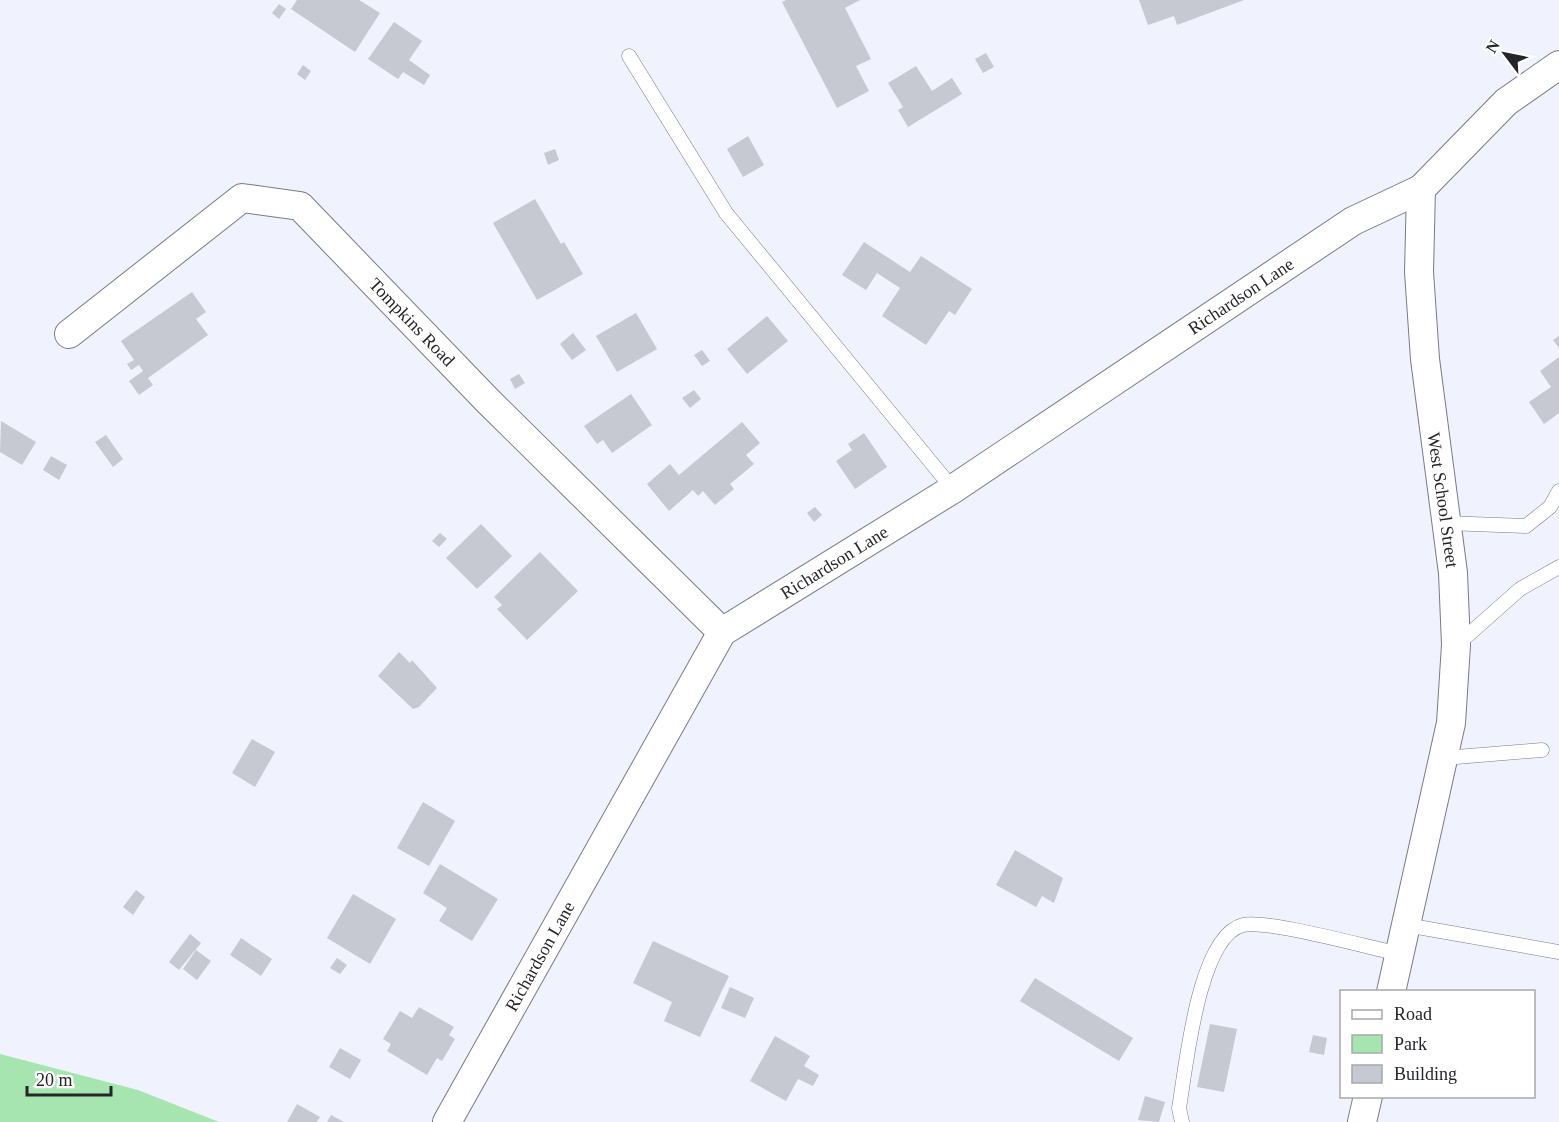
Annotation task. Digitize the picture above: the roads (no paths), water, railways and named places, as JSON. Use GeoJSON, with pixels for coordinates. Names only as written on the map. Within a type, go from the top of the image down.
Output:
{"type":"FeatureCollection","features":[{"type":"Feature","properties":{"kind":"street"},"geometry":{"type":"LineString","coordinates":[[1421,189],[1506,102],[1559,65]]}},
{"type":"Feature","properties":{"kind":"street","name":"Richardson Lane"},"geometry":{"type":"LineString","coordinates":[[447,1122],[722,632],[953,489],[1353,221],[1421,189]]}},
{"type":"Feature","properties":{"kind":"street","name":"West School Street"},"geometry":{"type":"LineString","coordinates":[[1391,990],[1451,723],[1456,645],[1454,573],[1445,523],[1425,359],[1419,272],[1421,189]]}},
{"type":"Feature","properties":{"kind":"street","name":"Tompkins Road"},"geometry":{"type":"LineString","coordinates":[[69,334],[242,198],[300,206],[487,400],[722,632]]}},
{"type":"Feature","properties":{"kind":"street"},"geometry":{"type":"LineString","coordinates":[[1362,1122],[1368,1098]]}},
{"type":"Feature","properties":{"kind":"lane"},"geometry":{"type":"LineString","coordinates":[[629,56],[726,213],[953,489]]}},
{"type":"Feature","properties":{"kind":"lane"},"geometry":{"type":"LineString","coordinates":[[1445,523],[1526,526],[1550,507],[1559,491]]}},
{"type":"Feature","properties":{"kind":"lane"},"geometry":{"type":"LineString","coordinates":[[1456,645],[1520,589],[1559,567]]}},
{"type":"Feature","properties":{"kind":"lane"},"geometry":{"type":"LineString","coordinates":[[1444,758],[1542,750]]}},
{"type":"Feature","properties":{"kind":"lane"},"geometry":{"type":"LineString","coordinates":[[1182,1122],[1179,1108],[1202,982],[1221,939],[1243,925],[1274,927],[1400,954]]}},
{"type":"Feature","properties":{"kind":"lane"},"geometry":{"type":"LineString","coordinates":[[1406,925],[1559,952]]}}]}
